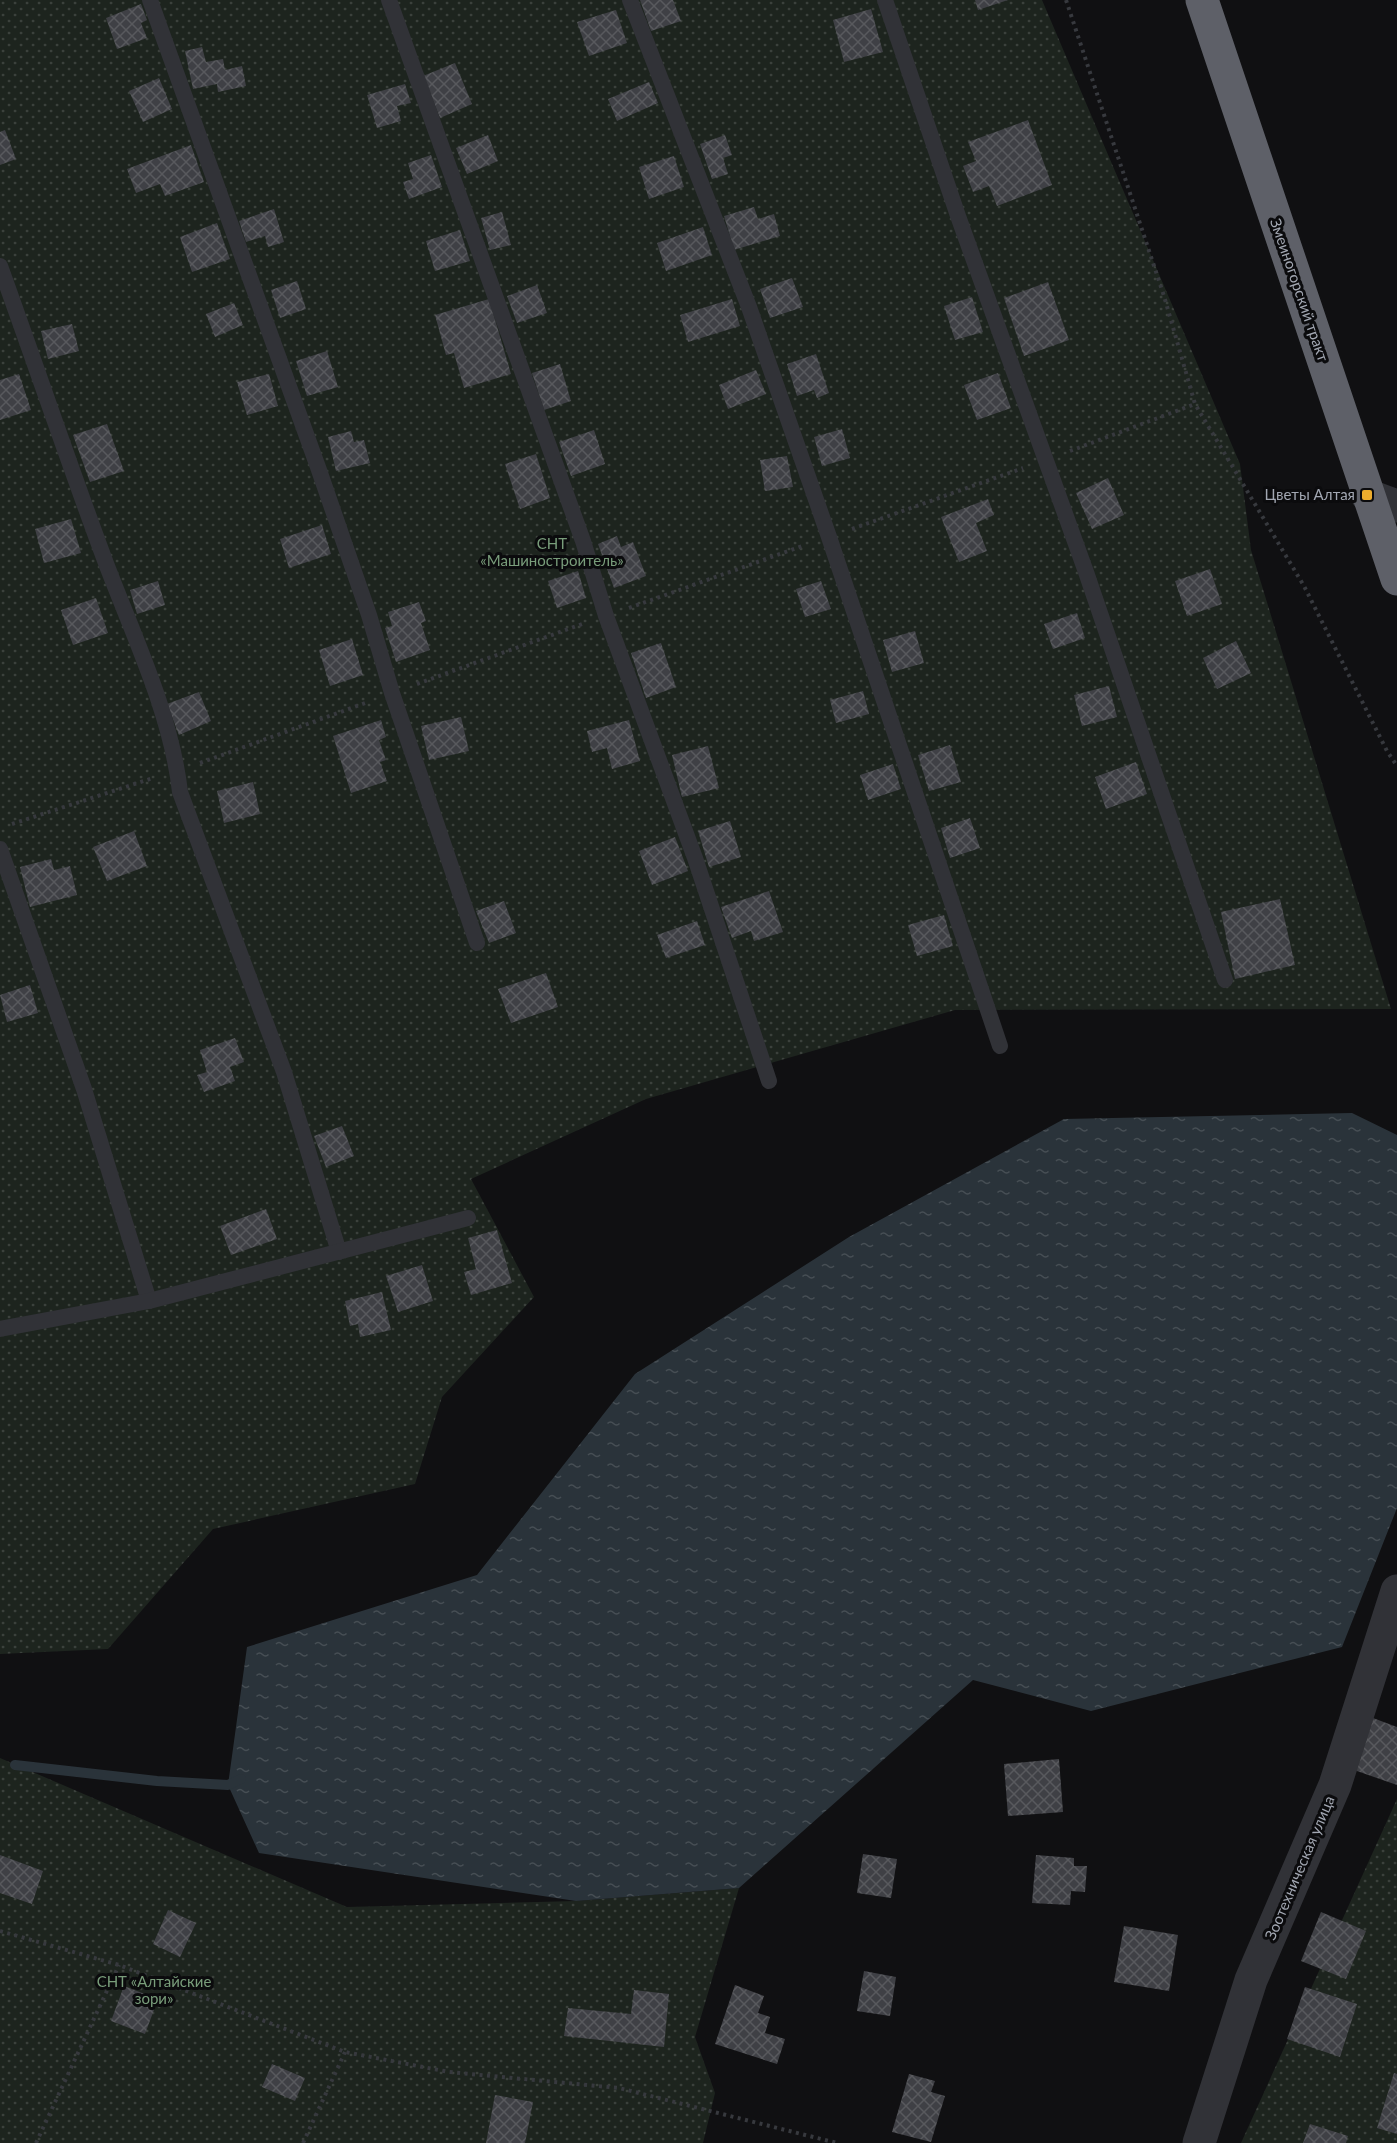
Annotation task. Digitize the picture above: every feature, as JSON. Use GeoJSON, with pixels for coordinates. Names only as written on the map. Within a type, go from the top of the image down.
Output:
{"type":"FeatureCollection","features":[{"type":"Feature","properties":{"kind":"highway","name":"Змеиногорский тракт"},"geometry":{"type":"LineString","coordinates":[[1202,0],[1382,501],[1397,579]]}},
{"type":"Feature","properties":{"kind":"street","name":"Зоотехническая улица"},"geometry":{"type":"LineString","coordinates":[[1199,2143],[1251,1980],[1335,1785],[1397,1591]]}},
{"type":"Feature","properties":{"kind":"lane"},"geometry":{"type":"LineString","coordinates":[[150,0],[319,470],[477,943]]}},
{"type":"Feature","properties":{"kind":"lane"},"geometry":{"type":"LineString","coordinates":[[389,0],[583,541],[626,673],[695,858],[769,1081]]}},
{"type":"Feature","properties":{"kind":"lane"},"geometry":{"type":"LineString","coordinates":[[630,0],[749,307],[833,548],[999,1046]]}},
{"type":"Feature","properties":{"kind":"lane"},"geometry":{"type":"LineString","coordinates":[[885,0],[962,227],[1086,572],[1225,980]]}},
{"type":"Feature","properties":{"kind":"lane"},"geometry":{"type":"LineString","coordinates":[[0,266],[104,558],[152,682],[177,770],[180,792],[284,1072],[339,1252]]}},
{"type":"Feature","properties":{"kind":"lane"},"geometry":{"type":"LineString","coordinates":[[0,849],[84,1089],[149,1301]]}},
{"type":"Feature","properties":{"kind":"lane"},"geometry":{"type":"LineString","coordinates":[[0,1329],[149,1301],[468,1218]]}},
{"type":"Feature","properties":{"kind":"path"},"geometry":{"type":"LineString","coordinates":[[1066,0],[1164,296],[1195,404],[1304,586],[1387,751],[1397,766]]}},
{"type":"Feature","properties":{"kind":"path"},"geometry":{"type":"LineString","coordinates":[[0,1931],[119,1965],[345,2052],[449,2072],[619,2088],[837,2143]]}},
{"type":"Feature","properties":{"kind":"path"},"geometry":{"type":"LineString","coordinates":[[36,2143],[119,1965]]}},
{"type":"Feature","properties":{"kind":"path"},"geometry":{"type":"LineString","coordinates":[[303,2143],[345,2052]]}},
{"type":"Feature","properties":{"kind":"green space","name":"СНТ «Машиностроитель»"},"geometry":{"type":"Polygon","coordinates":[[[0,0],[1042,0],[1240,464],[1251,550],[1391,1009],[955,1010],[646,1099],[471,1179],[534,1297],[442,1397],[415,1484],[213,1529],[108,1649],[0,1654],[0,0]]]}},
{"type":"Feature","properties":{"kind":"green space","name":"СНТ «Алтайские зори»"},"geometry":{"type":"Polygon","coordinates":[[[0,1758],[347,1907],[576,1901],[739,1888],[695,2037],[715,2093],[703,2143],[0,2143],[0,1758]]]}},
{"type":"Feature","properties":{"kind":"green space"},"geometry":{"type":"Polygon","coordinates":[[[1397,1799],[1397,2143],[1241,2143],[1397,1799]]]}},
{"type":"Feature","properties":{"kind":"water"},"geometry":{"type":"Polygon","coordinates":[[[1352,1113],[1397,1135],[1397,1508],[1342,1647],[1091,1711],[973,1680],[739,1888],[576,1901],[259,1853],[228,1785],[247,1647],[477,1575],[635,1374],[849,1237],[1064,1119],[1352,1113]]]}},
{"type":"Feature","properties":{"kind":"building"},"geometry":{"type":"Polygon","coordinates":[[[640,0],[673,0],[681,21],[651,31],[640,0]]]}},
{"type":"Feature","properties":{"kind":"building"},"geometry":{"type":"Polygon","coordinates":[[[975,0],[1008,0],[978,10],[975,0]]]}},
{"type":"Feature","properties":{"kind":"building"},"geometry":{"type":"Polygon","coordinates":[[[141,4],[147,20],[141,23],[147,38],[117,49],[106,18],[141,4]]]}},
{"type":"Feature","properties":{"kind":"building"},"geometry":{"type":"Polygon","coordinates":[[[871,9],[883,52],[844,62],[833,20],[871,9]]]}},
{"type":"Feature","properties":{"kind":"building"},"geometry":{"type":"Polygon","coordinates":[[[616,10],[627,43],[589,56],[577,22],[616,10]]]}},
{"type":"Feature","properties":{"kind":"building"},"geometry":{"type":"Polygon","coordinates":[[[202,47],[206,62],[223,59],[225,70],[242,66],[246,86],[218,92],[217,84],[193,89],[185,51],[202,47]]]}},
{"type":"Feature","properties":{"kind":"building"},"geometry":{"type":"Polygon","coordinates":[[[455,63],[472,104],[440,118],[423,76],[455,63]]]}},
{"type":"Feature","properties":{"kind":"building"},"geometry":{"type":"Polygon","coordinates":[[[159,78],[172,109],[143,122],[129,91],[159,78]]]}},
{"type":"Feature","properties":{"kind":"building"},"geometry":{"type":"Polygon","coordinates":[[[649,82],[658,103],[617,121],[608,99],[649,82]]]}},
{"type":"Feature","properties":{"kind":"building"},"geometry":{"type":"Polygon","coordinates":[[[405,84],[411,103],[397,106],[401,121],[377,128],[367,95],[405,84]]]}},
{"type":"Feature","properties":{"kind":"building"},"geometry":{"type":"Polygon","coordinates":[[[1028,120],[1052,185],[997,206],[989,186],[973,192],[963,166],[976,161],[968,142],[1028,120]]]}},
{"type":"Feature","properties":{"kind":"building"},"geometry":{"type":"Polygon","coordinates":[[[5,130],[16,159],[0,165],[0,132],[5,130]]]}},
{"type":"Feature","properties":{"kind":"building"},"geometry":{"type":"Polygon","coordinates":[[[488,135],[498,161],[467,174],[456,148],[488,135]]]}},
{"type":"Feature","properties":{"kind":"building"},"geometry":{"type":"Polygon","coordinates":[[[725,135],[732,155],[723,158],[728,174],[712,179],[700,144],[725,135]]]}},
{"type":"Feature","properties":{"kind":"building"},"geometry":{"type":"Polygon","coordinates":[[[191,145],[204,182],[165,196],[160,184],[136,193],[127,169],[191,145]]]}},
{"type":"Feature","properties":{"kind":"building"},"geometry":{"type":"Polygon","coordinates":[[[431,155],[442,187],[409,199],[403,182],[413,179],[408,163],[431,155]]]}},
{"type":"Feature","properties":{"kind":"building"},"geometry":{"type":"Polygon","coordinates":[[[674,156],[684,187],[649,199],[639,167],[674,156]]]}},
{"type":"Feature","properties":{"kind":"building"},"geometry":{"type":"Polygon","coordinates":[[[754,207],[758,219],[774,214],[780,236],[734,250],[724,216],[754,207]]]}},
{"type":"Feature","properties":{"kind":"building"},"geometry":{"type":"Polygon","coordinates":[[[274,209],[284,242],[268,247],[265,236],[246,242],[239,221],[274,209]]]}},
{"type":"Feature","properties":{"kind":"building"},"geometry":{"type":"Polygon","coordinates":[[[502,212],[511,245],[490,250],[481,218],[502,212]]]}},
{"type":"Feature","properties":{"kind":"building"},"geometry":{"type":"Polygon","coordinates":[[[217,223],[230,259],[192,272],[180,237],[217,223]]]}},
{"type":"Feature","properties":{"kind":"building"},"geometry":{"type":"Polygon","coordinates":[[[703,227],[712,255],[666,271],[657,243],[703,227]]]}},
{"type":"Feature","properties":{"kind":"building"},"geometry":{"type":"Polygon","coordinates":[[[460,230],[470,261],[435,271],[426,241],[460,230]]]}},
{"type":"Feature","properties":{"kind":"building"},"geometry":{"type":"Polygon","coordinates":[[[792,278],[803,307],[770,318],[760,289],[792,278]]]}},
{"type":"Feature","properties":{"kind":"building"},"geometry":{"type":"Polygon","coordinates":[[[297,281],[306,309],[280,318],[271,290],[297,281]]]}},
{"type":"Feature","properties":{"kind":"building"},"geometry":{"type":"Polygon","coordinates":[[[1048,282],[1069,340],[1024,356],[1004,298],[1048,282]]]}},
{"type":"Feature","properties":{"kind":"building"},"geometry":{"type":"Polygon","coordinates":[[[537,285],[547,313],[517,323],[507,296],[537,285]]]}},
{"type":"Feature","properties":{"kind":"building"},"geometry":{"type":"Polygon","coordinates":[[[972,297],[983,332],[955,340],[944,306],[972,297]]]}},
{"type":"Feature","properties":{"kind":"building"},"geometry":{"type":"Polygon","coordinates":[[[489,299],[511,374],[464,388],[454,353],[446,355],[435,315],[489,299]]]}},
{"type":"Feature","properties":{"kind":"building"},"geometry":{"type":"Polygon","coordinates":[[[732,299],[740,326],[688,342],[680,315],[732,299]]]}},
{"type":"Feature","properties":{"kind":"building"},"geometry":{"type":"Polygon","coordinates":[[[234,303],[243,325],[215,337],[206,314],[234,303]]]}},
{"type":"Feature","properties":{"kind":"building"},"geometry":{"type":"Polygon","coordinates":[[[72,324],[79,351],[48,359],[41,331],[72,324]]]}},
{"type":"Feature","properties":{"kind":"building"},"geometry":{"type":"Polygon","coordinates":[[[327,351],[338,387],[307,396],[296,361],[327,351]]]}},
{"type":"Feature","properties":{"kind":"building"},"geometry":{"type":"Polygon","coordinates":[[[816,354],[829,393],[817,398],[814,390],[797,396],[787,364],[816,354]]]}},
{"type":"Feature","properties":{"kind":"building"},"geometry":{"type":"Polygon","coordinates":[[[560,364],[571,401],[544,410],[532,373],[560,364]]]}},
{"type":"Feature","properties":{"kind":"building"},"geometry":{"type":"Polygon","coordinates":[[[756,370],[766,394],[728,409],[719,385],[756,370]]]}},
{"type":"Feature","properties":{"kind":"building"},"geometry":{"type":"Polygon","coordinates":[[[998,373],[1011,408],[977,420],[964,385],[998,373]]]}},
{"type":"Feature","properties":{"kind":"building"},"geometry":{"type":"Polygon","coordinates":[[[19,374],[31,410],[0,420],[0,380],[19,374]]]}},
{"type":"Feature","properties":{"kind":"building"},"geometry":{"type":"Polygon","coordinates":[[[269,374],[278,406],[247,415],[237,382],[269,374]]]}},
{"type":"Feature","properties":{"kind":"building"},"geometry":{"type":"Polygon","coordinates":[[[107,424],[124,471],[90,482],[73,435],[107,424]]]}},
{"type":"Feature","properties":{"kind":"building"},"geometry":{"type":"Polygon","coordinates":[[[842,429],[850,458],[822,466],[814,437],[842,429]]]}},
{"type":"Feature","properties":{"kind":"building"},"geometry":{"type":"Polygon","coordinates":[[[594,430],[605,464],[571,476],[559,442],[594,430]]]}},
{"type":"Feature","properties":{"kind":"building"},"geometry":{"type":"Polygon","coordinates":[[[351,431],[354,442],[364,440],[370,463],[336,471],[328,437],[351,431]]]}},
{"type":"Feature","properties":{"kind":"building"},"geometry":{"type":"Polygon","coordinates":[[[536,454],[550,498],[520,509],[505,464],[536,454]]]}},
{"type":"Feature","properties":{"kind":"building"},"geometry":{"type":"Polygon","coordinates":[[[787,456],[793,487],[765,491],[760,460],[787,456]]]}},
{"type":"Feature","properties":{"kind":"building"},"geometry":{"type":"Polygon","coordinates":[[[1108,478],[1124,515],[1092,529],[1076,493],[1108,478]]]}},
{"type":"Feature","properties":{"kind":"building"},"geometry":{"type":"Polygon","coordinates":[[[988,499],[994,515],[976,523],[987,551],[959,562],[941,517],[988,499]]]}},
{"type":"Feature","properties":{"kind":"building"},"geometry":{"type":"Polygon","coordinates":[[[71,519],[81,553],[44,563],[35,529],[71,519]]]}},
{"type":"Feature","properties":{"kind":"building"},"geometry":{"type":"Polygon","coordinates":[[[322,525],[331,554],[289,568],[280,539],[322,525]]]}},
{"type":"Feature","properties":{"kind":"building"},"geometry":{"type":"Polygon","coordinates":[[[617,536],[621,547],[633,542],[646,576],[614,588],[598,544],[617,536]]]}},
{"type":"Feature","properties":{"kind":"building"},"geometry":{"type":"Polygon","coordinates":[[[1210,569],[1222,604],[1187,616],[1175,581],[1210,569]]]}},
{"type":"Feature","properties":{"kind":"building"},"geometry":{"type":"Polygon","coordinates":[[[578,571],[586,598],[557,608],[548,581],[578,571]]]}},
{"type":"Feature","properties":{"kind":"building"},"geometry":{"type":"Polygon","coordinates":[[[158,581],[165,605],[137,614],[130,590],[158,581]]]}},
{"type":"Feature","properties":{"kind":"building"},"geometry":{"type":"Polygon","coordinates":[[[821,581],[831,609],[805,617],[796,589],[821,581]]]}},
{"type":"Feature","properties":{"kind":"building"},"geometry":{"type":"Polygon","coordinates":[[[96,598],[108,633],[73,645],[61,610],[96,598]]]}},
{"type":"Feature","properties":{"kind":"building"},"geometry":{"type":"Polygon","coordinates":[[[419,602],[426,621],[421,623],[430,650],[396,662],[385,628],[392,626],[388,612],[419,602]]]}},
{"type":"Feature","properties":{"kind":"building"},"geometry":{"type":"Polygon","coordinates":[[[1077,613],[1085,638],[1053,649],[1044,624],[1077,613]]]}},
{"type":"Feature","properties":{"kind":"building"},"geometry":{"type":"Polygon","coordinates":[[[915,631],[924,663],[892,672],[883,640],[915,631]]]}},
{"type":"Feature","properties":{"kind":"building"},"geometry":{"type":"Polygon","coordinates":[[[352,639],[363,675],[330,686],[319,650],[352,639]]]}},
{"type":"Feature","properties":{"kind":"building"},"geometry":{"type":"Polygon","coordinates":[[[1236,641],[1251,673],[1217,689],[1203,658],[1236,641]]]}},
{"type":"Feature","properties":{"kind":"building"},"geometry":{"type":"Polygon","coordinates":[[[661,643],[676,687],[646,698],[631,653],[661,643]]]}},
{"type":"Feature","properties":{"kind":"building"},"geometry":{"type":"Polygon","coordinates":[[[1109,686],[1117,717],[1082,726],[1074,695],[1109,686]]]}},
{"type":"Feature","properties":{"kind":"building"},"geometry":{"type":"Polygon","coordinates":[[[863,691],[869,714],[836,723],[830,700],[863,691]]]}},
{"type":"Feature","properties":{"kind":"building"},"geometry":{"type":"Polygon","coordinates":[[[199,692],[211,721],[179,735],[167,704],[199,692]]]}},
{"type":"Feature","properties":{"kind":"building"},"geometry":{"type":"Polygon","coordinates":[[[461,717],[469,751],[429,760],[421,726],[461,717]]]}},
{"type":"Feature","properties":{"kind":"building"},"geometry":{"type":"Polygon","coordinates":[[[381,720],[386,737],[379,740],[386,760],[380,762],[387,781],[351,793],[333,736],[381,720]]]}},
{"type":"Feature","properties":{"kind":"building"},"geometry":{"type":"Polygon","coordinates":[[[629,720],[640,761],[612,769],[607,748],[592,752],[587,731],[629,720]]]}},
{"type":"Feature","properties":{"kind":"building"},"geometry":{"type":"Polygon","coordinates":[[[950,745],[961,782],[929,791],[918,755],[950,745]]]}},
{"type":"Feature","properties":{"kind":"building"},"geometry":{"type":"Polygon","coordinates":[[[708,746],[719,788],[682,797],[672,755],[708,746]]]}},
{"type":"Feature","properties":{"kind":"building"},"geometry":{"type":"Polygon","coordinates":[[[1136,762],[1147,794],[1106,809],[1095,777],[1136,762]]]}},
{"type":"Feature","properties":{"kind":"building"},"geometry":{"type":"Polygon","coordinates":[[[893,764],[901,789],[868,800],[860,775],[893,764]]]}},
{"type":"Feature","properties":{"kind":"building"},"geometry":{"type":"Polygon","coordinates":[[[253,782],[260,814],[224,823],[217,791],[253,782]]]}},
{"type":"Feature","properties":{"kind":"building"},"geometry":{"type":"Polygon","coordinates":[[[970,818],[980,848],[950,858],[941,828],[970,818]]]}},
{"type":"Feature","properties":{"kind":"building"},"geometry":{"type":"Polygon","coordinates":[[[730,821],[741,857],[709,867],[698,831],[730,821]]]}},
{"type":"Feature","properties":{"kind":"building"},"geometry":{"type":"Polygon","coordinates":[[[134,831],[147,866],[107,881],[93,847],[134,831]]]}},
{"type":"Feature","properties":{"kind":"building"},"geometry":{"type":"Polygon","coordinates":[[[675,837],[688,871],[652,885],[639,851],[675,837]]]}},
{"type":"Feature","properties":{"kind":"building"},"geometry":{"type":"Polygon","coordinates":[[[51,859],[54,870],[70,866],[77,895],[30,907],[20,867],[51,859]]]}},
{"type":"Feature","properties":{"kind":"building"},"geometry":{"type":"Polygon","coordinates":[[[769,891],[783,932],[754,941],[751,931],[732,938],[721,907],[769,891]]]}},
{"type":"Feature","properties":{"kind":"building"},"geometry":{"type":"Polygon","coordinates":[[[1280,899],[1295,965],[1235,979],[1221,912],[1280,899]]]}},
{"type":"Feature","properties":{"kind":"building"},"geometry":{"type":"Polygon","coordinates":[[[504,901],[516,933],[489,943],[476,911],[504,901]]]}},
{"type":"Feature","properties":{"kind":"building"},"geometry":{"type":"Polygon","coordinates":[[[944,915],[953,946],[917,956],[908,925],[944,915]]]}},
{"type":"Feature","properties":{"kind":"building"},"geometry":{"type":"Polygon","coordinates":[[[697,921],[705,945],[666,958],[657,935],[697,921]]]}},
{"type":"Feature","properties":{"kind":"building"},"geometry":{"type":"Polygon","coordinates":[[[546,973],[558,1007],[511,1023],[498,989],[546,973]]]}},
{"type":"Feature","properties":{"kind":"building"},"geometry":{"type":"Polygon","coordinates":[[[30,985],[38,1013],[7,1022],[0,995],[30,985]]]}},
{"type":"Feature","properties":{"kind":"building"},"geometry":{"type":"Polygon","coordinates":[[[235,1038],[244,1062],[230,1067],[235,1081],[204,1092],[197,1075],[207,1072],[200,1050],[235,1038]]]}},
{"type":"Feature","properties":{"kind":"building"},"geometry":{"type":"Polygon","coordinates":[[[342,1126],[354,1156],[326,1167],[314,1136],[342,1126]]]}},
{"type":"Feature","properties":{"kind":"building"},"geometry":{"type":"Polygon","coordinates":[[[266,1209],[277,1239],[231,1255],[220,1226],[266,1209]]]}},
{"type":"Feature","properties":{"kind":"building"},"geometry":{"type":"Polygon","coordinates":[[[497,1230],[512,1283],[471,1295],[464,1272],[476,1269],[468,1238],[497,1230]]]}},
{"type":"Feature","properties":{"kind":"building"},"geometry":{"type":"Polygon","coordinates":[[[422,1265],[433,1301],[398,1312],[386,1276],[422,1265]]]}},
{"type":"Feature","properties":{"kind":"building"},"geometry":{"type":"Polygon","coordinates":[[[382,1292],[391,1330],[360,1337],[358,1324],[350,1326],[345,1301],[382,1292]]]}},
{"type":"Feature","properties":{"kind":"building"},"geometry":{"type":"Polygon","coordinates":[[[1373,1718],[1397,1727],[1397,1785],[1354,1770],[1373,1718]]]}},
{"type":"Feature","properties":{"kind":"building"},"geometry":{"type":"Polygon","coordinates":[[[1059,1759],[1063,1812],[1008,1816],[1004,1764],[1059,1759]]]}},
{"type":"Feature","properties":{"kind":"building"},"geometry":{"type":"Polygon","coordinates":[[[863,1854],[897,1859],[891,1898],[857,1893],[863,1854]]]}},
{"type":"Feature","properties":{"kind":"building"},"geometry":{"type":"Polygon","coordinates":[[[0,1855],[43,1871],[32,1904],[0,1893],[0,1855]]]}},
{"type":"Feature","properties":{"kind":"building"},"geometry":{"type":"Polygon","coordinates":[[[1036,1855],[1074,1858],[1074,1866],[1087,1866],[1085,1892],[1071,1891],[1070,1905],[1032,1903],[1036,1855]]]}},
{"type":"Feature","properties":{"kind":"building"},"geometry":{"type":"Polygon","coordinates":[[[168,1910],[196,1923],[180,1957],[153,1944],[168,1910]]]}},
{"type":"Feature","properties":{"kind":"building"},"geometry":{"type":"Polygon","coordinates":[[[1321,1912],[1366,1931],[1346,1979],[1301,1961],[1321,1912]]]}},
{"type":"Feature","properties":{"kind":"building"},"geometry":{"type":"Polygon","coordinates":[[[1124,1926],[1178,1935],[1169,1991],[1114,1982],[1124,1926]]]}},
{"type":"Feature","properties":{"kind":"building"},"geometry":{"type":"Polygon","coordinates":[[[864,1971],[896,1977],[890,2016],[857,2011],[864,1971]]]}},
{"type":"Feature","properties":{"kind":"building"},"geometry":{"type":"Polygon","coordinates":[[[735,1985],[764,1996],[758,2013],[770,2017],[765,2033],[785,2039],[777,2064],[715,2044],[735,1985]]]}},
{"type":"Feature","properties":{"kind":"building"},"geometry":{"type":"Polygon","coordinates":[[[124,1986],[158,1999],[145,2034],[111,2021],[124,1986]]]}},
{"type":"Feature","properties":{"kind":"building"},"geometry":{"type":"Polygon","coordinates":[[[1305,1987],[1357,2004],[1340,2057],[1287,2039],[1305,1987]]]}},
{"type":"Feature","properties":{"kind":"building"},"geometry":{"type":"Polygon","coordinates":[[[634,1990],[669,1994],[664,2047],[564,2036],[568,2008],[631,2014],[634,1990]]]}},
{"type":"Feature","properties":{"kind":"building"},"geometry":{"type":"Polygon","coordinates":[[[272,2064],[305,2078],[295,2101],[262,2087],[272,2064]]]}},
{"type":"Feature","properties":{"kind":"building"},"geometry":{"type":"Polygon","coordinates":[[[1394,2073],[1397,2074],[1397,2134],[1377,2128],[1394,2073]]]}},
{"type":"Feature","properties":{"kind":"building"},"geometry":{"type":"Polygon","coordinates":[[[909,2074],[935,2081],[931,2092],[945,2096],[931,2142],[892,2132],[909,2074]]]}},
{"type":"Feature","properties":{"kind":"building"},"geometry":{"type":"Polygon","coordinates":[[[495,2095],[533,2102],[525,2143],[486,2143],[495,2095]]]}},
{"type":"Feature","properties":{"kind":"building"},"geometry":{"type":"Polygon","coordinates":[[[1310,2124],[1348,2136],[1346,2143],[1303,2143],[1310,2124]]]}},
{"type":"Feature","properties":{"kind":"waterway"},"geometry":{"type":"LineString","coordinates":[[15,1765],[157,1781],[228,1785],[241,1779]]}},
{"type":"Feature","properties":{"kind":"place","name":"Цветы Алтая"},"geometry":{"type":"Point","coordinates":[1367,495]}}]}
